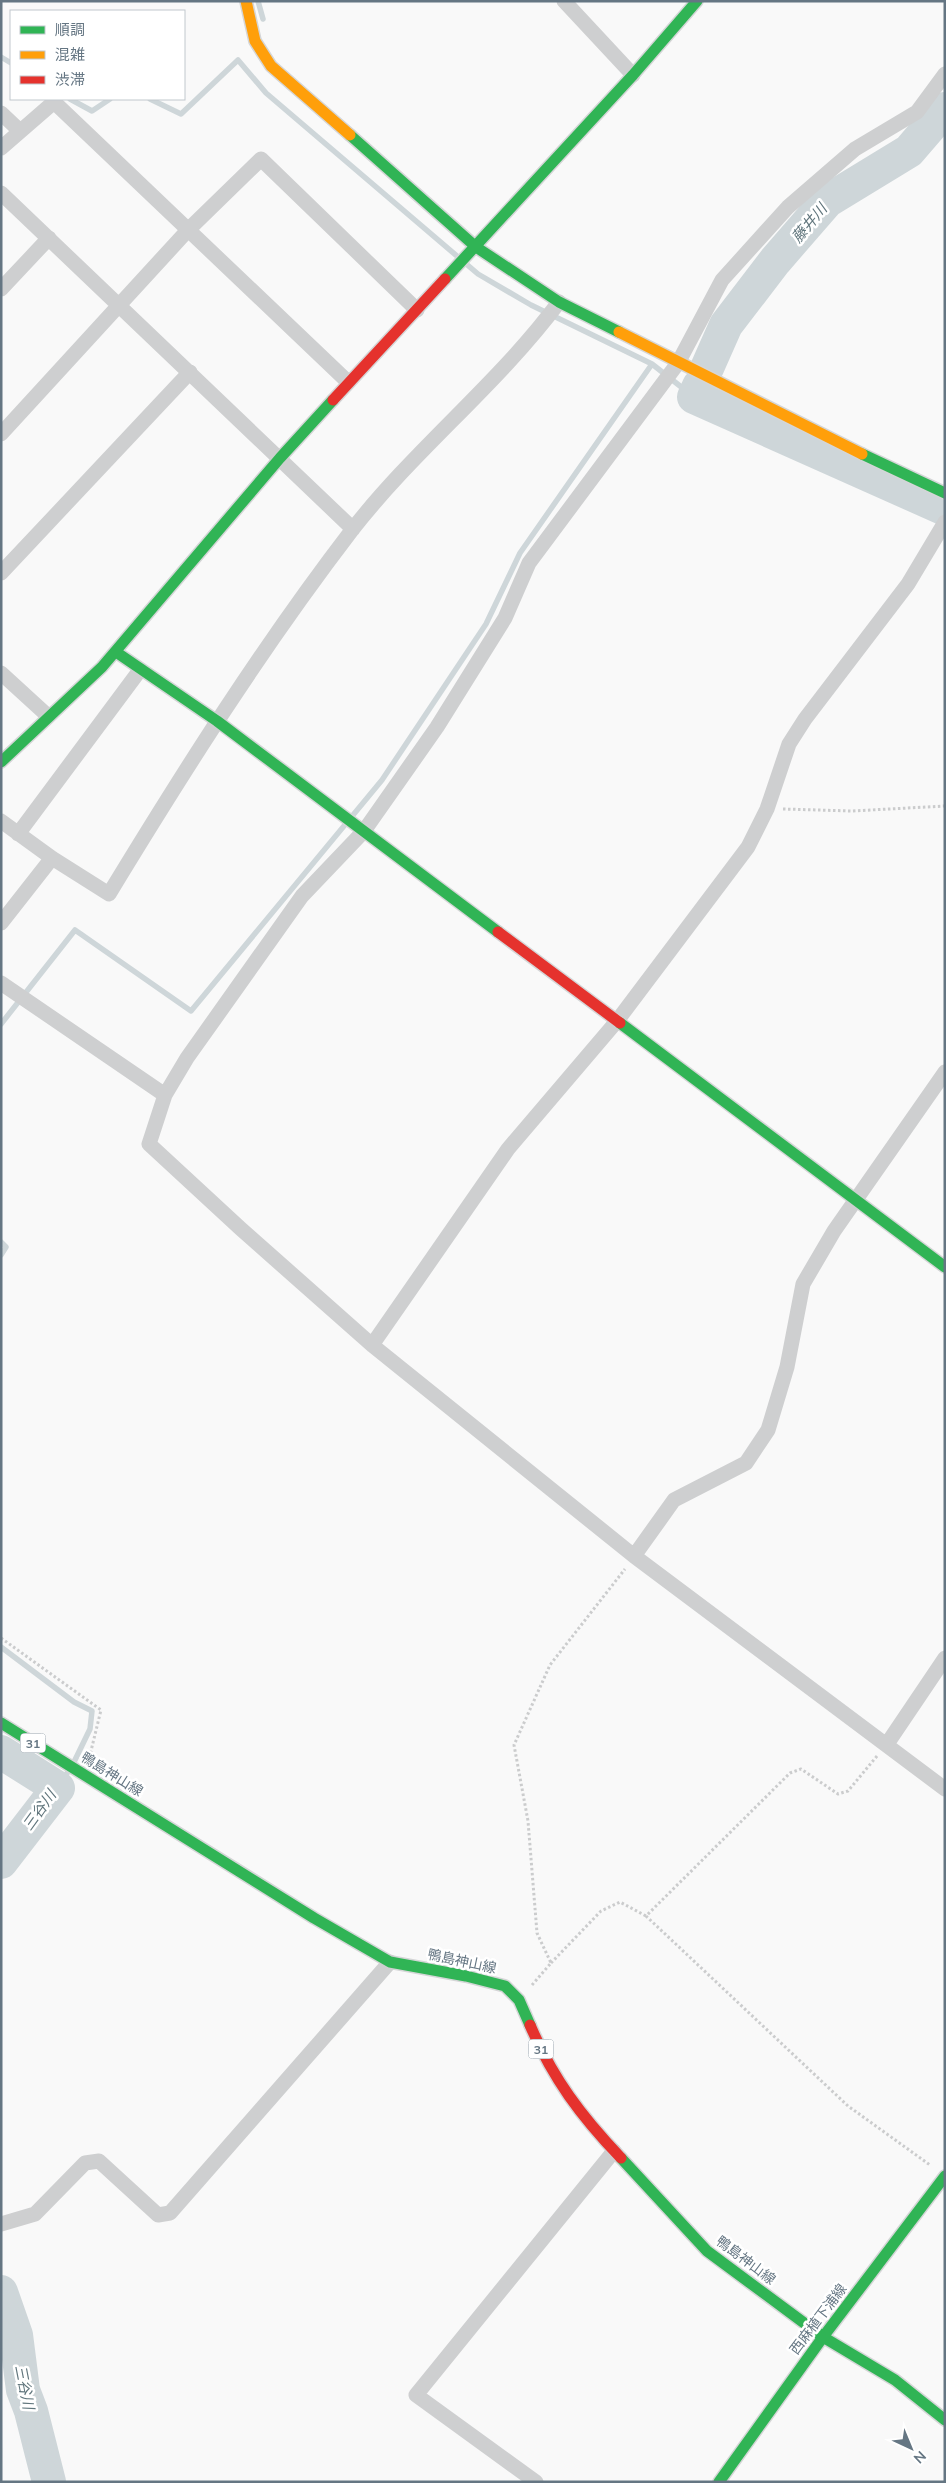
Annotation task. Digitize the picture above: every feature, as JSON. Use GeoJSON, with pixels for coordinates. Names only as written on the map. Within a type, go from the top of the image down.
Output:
{"type":"FeatureCollection","features":[{"type":"Feature","properties":{"kind":"street"},"geometry":{"type":"LineString","coordinates":[[246,1],[255,41],[271,66],[476,247],[559,302],[918,482],[945,493]]}},
{"type":"Feature","properties":{"kind":"street"},"geometry":{"type":"LineString","coordinates":[[564,1],[633,76]]}},
{"type":"Feature","properties":{"kind":"street"},"geometry":{"type":"LineString","coordinates":[[1,762],[116,652],[280,458],[348,382],[458,267],[633,76],[696,1]]}},
{"type":"Feature","properties":{"kind":"street"},"geometry":{"type":"LineString","coordinates":[[945,74],[917,112],[855,149],[788,207],[722,280],[678,362],[529,563],[505,618],[437,727],[302,896],[187,1058],[165,1095],[149,1144],[240,1229],[372,1345],[634,1556],[945,1789]]}},
{"type":"Feature","properties":{"kind":"street"},"geometry":{"type":"LineString","coordinates":[[1,148],[54,102],[348,382]]}},
{"type":"Feature","properties":{"kind":"street"},"geometry":{"type":"LineString","coordinates":[[1,113],[20,132]]}},
{"type":"Feature","properties":{"kind":"street"},"geometry":{"type":"LineString","coordinates":[[1,434],[188,230],[261,159],[417,310]]}},
{"type":"Feature","properties":{"kind":"street"},"geometry":{"type":"LineString","coordinates":[[1,192],[353,529]]}},
{"type":"Feature","properties":{"kind":"street"},"geometry":{"type":"LineString","coordinates":[[1,289],[49,238]]}},
{"type":"Feature","properties":{"kind":"street"},"geometry":{"type":"LineString","coordinates":[[1,821],[52,858],[109,894],[217,720],[353,529],[441,431],[540,328],[559,302]]}},
{"type":"Feature","properties":{"kind":"street"},"geometry":{"type":"LineString","coordinates":[[1,573],[190,372]]}},
{"type":"Feature","properties":{"kind":"street"},"geometry":{"type":"LineString","coordinates":[[372,1345],[508,1150],[617,1021],[748,847],[767,809],[789,744],[805,719],[908,584],[945,522]]}},
{"type":"Feature","properties":{"kind":"street"},"geometry":{"type":"LineString","coordinates":[[116,652],[140,670],[217,720],[945,1267]]}},
{"type":"Feature","properties":{"kind":"street"},"geometry":{"type":"LineString","coordinates":[[18,834],[140,670]]}},
{"type":"Feature","properties":{"kind":"street"},"geometry":{"type":"LineString","coordinates":[[1,673],[48,716]]}},
{"type":"Feature","properties":{"kind":"street"},"geometry":{"type":"LineString","coordinates":[[1,923],[52,858]]}},
{"type":"Feature","properties":{"kind":"street"},"geometry":{"type":"LineString","coordinates":[[1,982],[30,1004],[165,1095]]}},
{"type":"Feature","properties":{"kind":"street"},"geometry":{"type":"LineString","coordinates":[[634,1556],[674,1500],[746,1463],[768,1430],[787,1367],[803,1284],[855,1201],[945,1072]]}},
{"type":"Feature","properties":{"kind":"street"},"geometry":{"type":"LineString","coordinates":[[887,1744],[945,1658]]}},
{"type":"Feature","properties":{"kind":"street","name":"鴨島神山線"},"geometry":{"type":"LineString","coordinates":[[1,1723],[314,1918],[390,1962],[466,1976],[505,1986],[520,2000],[545,2060],[570,2098],[614,2151],[708,2251],[823,2337],[896,2380],[945,2420]]}},
{"type":"Feature","properties":{"kind":"street"},"geometry":{"type":"LineString","coordinates":[[1,2224],[35,2214],[85,2162],[99,2161],[158,2215],[170,2213],[390,1962]]}},
{"type":"Feature","properties":{"kind":"street"},"geometry":{"type":"LineString","coordinates":[[536,2482],[416,2395],[614,2151]]}},
{"type":"Feature","properties":{"kind":"street","name":"西麻植下浦線"},"geometry":{"type":"LineString","coordinates":[[724,2480],[823,2337],[941,2173]]}},
{"type":"Feature","properties":{"kind":"path"},"geometry":{"type":"LineString","coordinates":[[767,809],[852,811],[945,806]]}},
{"type":"Feature","properties":{"kind":"path"},"geometry":{"type":"LineString","coordinates":[[551,1962],[537,1934],[528,1821],[514,1746],[550,1665],[634,1556]]}},
{"type":"Feature","properties":{"kind":"path"},"geometry":{"type":"LineString","coordinates":[[1,1638],[101,1710],[82,1773]]}},
{"type":"Feature","properties":{"kind":"path"},"geometry":{"type":"LineString","coordinates":[[646,1916],[790,1773],[801,1768],[838,1794],[848,1791],[887,1744]]}},
{"type":"Feature","properties":{"kind":"path"},"geometry":{"type":"LineString","coordinates":[[520,2000],[551,1962],[601,1911],[620,1902],[646,1916],[848,2106],[941,2173]]}},
{"type":"Feature","properties":{"kind":"waterway"},"geometry":{"type":"LineString","coordinates":[[258,1],[263,19]]}},
{"type":"Feature","properties":{"kind":"waterway"},"geometry":{"type":"LineString","coordinates":[[1,57],[10,62]]}},
{"type":"Feature","properties":{"kind":"waterway"},"geometry":{"type":"LineString","coordinates":[[152,100],[181,114],[238,60],[266,93],[478,274],[531,305],[652,364],[694,397]]}},
{"type":"Feature","properties":{"kind":"waterway"},"geometry":{"type":"LineString","coordinates":[[72,100],[92,111],[108,100]]}},
{"type":"Feature","properties":{"kind":"waterway","name":"藤井川"},"geometry":{"type":"LineString","coordinates":[[707,368],[726,325],[775,261],[827,201],[909,151],[945,109]]}},
{"type":"Feature","properties":{"kind":"waterway"},"geometry":{"type":"LineString","coordinates":[[1,1024],[75,930],[191,1011],[382,780],[486,624],[520,553],[652,364]]}},
{"type":"Feature","properties":{"kind":"waterway","name":"藤井川"},"geometry":{"type":"LineString","coordinates":[[699,386],[694,397],[945,509]]}},
{"type":"Feature","properties":{"kind":"waterway"},"geometry":{"type":"LineString","coordinates":[[1,1242],[6,1247],[1,1255]]}},
{"type":"Feature","properties":{"kind":"waterway"},"geometry":{"type":"LineString","coordinates":[[1,1647],[74,1702],[92,1711],[90,1729],[74,1762]]}},
{"type":"Feature","properties":{"kind":"waterway","name":"三谷川"},"geometry":{"type":"LineString","coordinates":[[1,1752],[58,1788],[1,1862]]}},
{"type":"Feature","properties":{"kind":"waterway"},"geometry":{"type":"LineString","coordinates":[[58,1788],[69,1770]]}},
{"type":"Feature","properties":{"kind":"waterway","name":"三谷川"},"geometry":{"type":"LineString","coordinates":[[1,2292],[16,2335],[23,2390],[31,2411],[49,2482]]}},
{"type":"Feature","properties":{"kind":"traffic: fast"},"geometry":{"type":"LineString","coordinates":[[445,279],[633,75],[697,1]]}},
{"type":"Feature","properties":{"kind":"traffic: fast"},"geometry":{"type":"LineString","coordinates":[[350,135],[476,247],[559,302],[619,332]]}},
{"type":"Feature","properties":{"kind":"traffic: fast"},"geometry":{"type":"LineString","coordinates":[[1,762],[102,667],[280,458],[333,400]]}},
{"type":"Feature","properties":{"kind":"traffic: fast"},"geometry":{"type":"LineString","coordinates":[[862,454],[945,493]]}},
{"type":"Feature","properties":{"kind":"traffic: fast"},"geometry":{"type":"LineString","coordinates":[[116,652],[217,721],[498,932]]}},
{"type":"Feature","properties":{"kind":"traffic: fast"},"geometry":{"type":"LineString","coordinates":[[620,1023],[945,1267]]}},
{"type":"Feature","properties":{"kind":"traffic: fast"},"geometry":{"type":"LineString","coordinates":[[1,1723],[314,1918],[390,1962],[466,1976],[505,1986],[519,2000],[530,2025]]}},
{"type":"Feature","properties":{"kind":"traffic: fast"},"geometry":{"type":"LineString","coordinates":[[621,2158],[707,2251],[823,2337],[895,2380],[945,2420]]}},
{"type":"Feature","properties":{"kind":"traffic: fast"},"geometry":{"type":"LineString","coordinates":[[719,2482],[823,2337],[945,2176]]}},
{"type":"Feature","properties":{"kind":"traffic: slow"},"geometry":{"type":"LineString","coordinates":[[246,1],[255,41],[271,66],[350,135]]}},
{"type":"Feature","properties":{"kind":"traffic: slow"},"geometry":{"type":"LineString","coordinates":[[619,332],[862,454]]}},
{"type":"Feature","properties":{"kind":"traffic: jam"},"geometry":{"type":"LineString","coordinates":[[333,400],[445,279]]}},
{"type":"Feature","properties":{"kind":"traffic: jam"},"geometry":{"type":"LineString","coordinates":[[498,932],[620,1023]]}},
{"type":"Feature","properties":{"kind":"traffic: jam"},"geometry":{"type":"LineString","coordinates":[[530,2025],[558,2080],[593,2127],[621,2158]]}}]}
